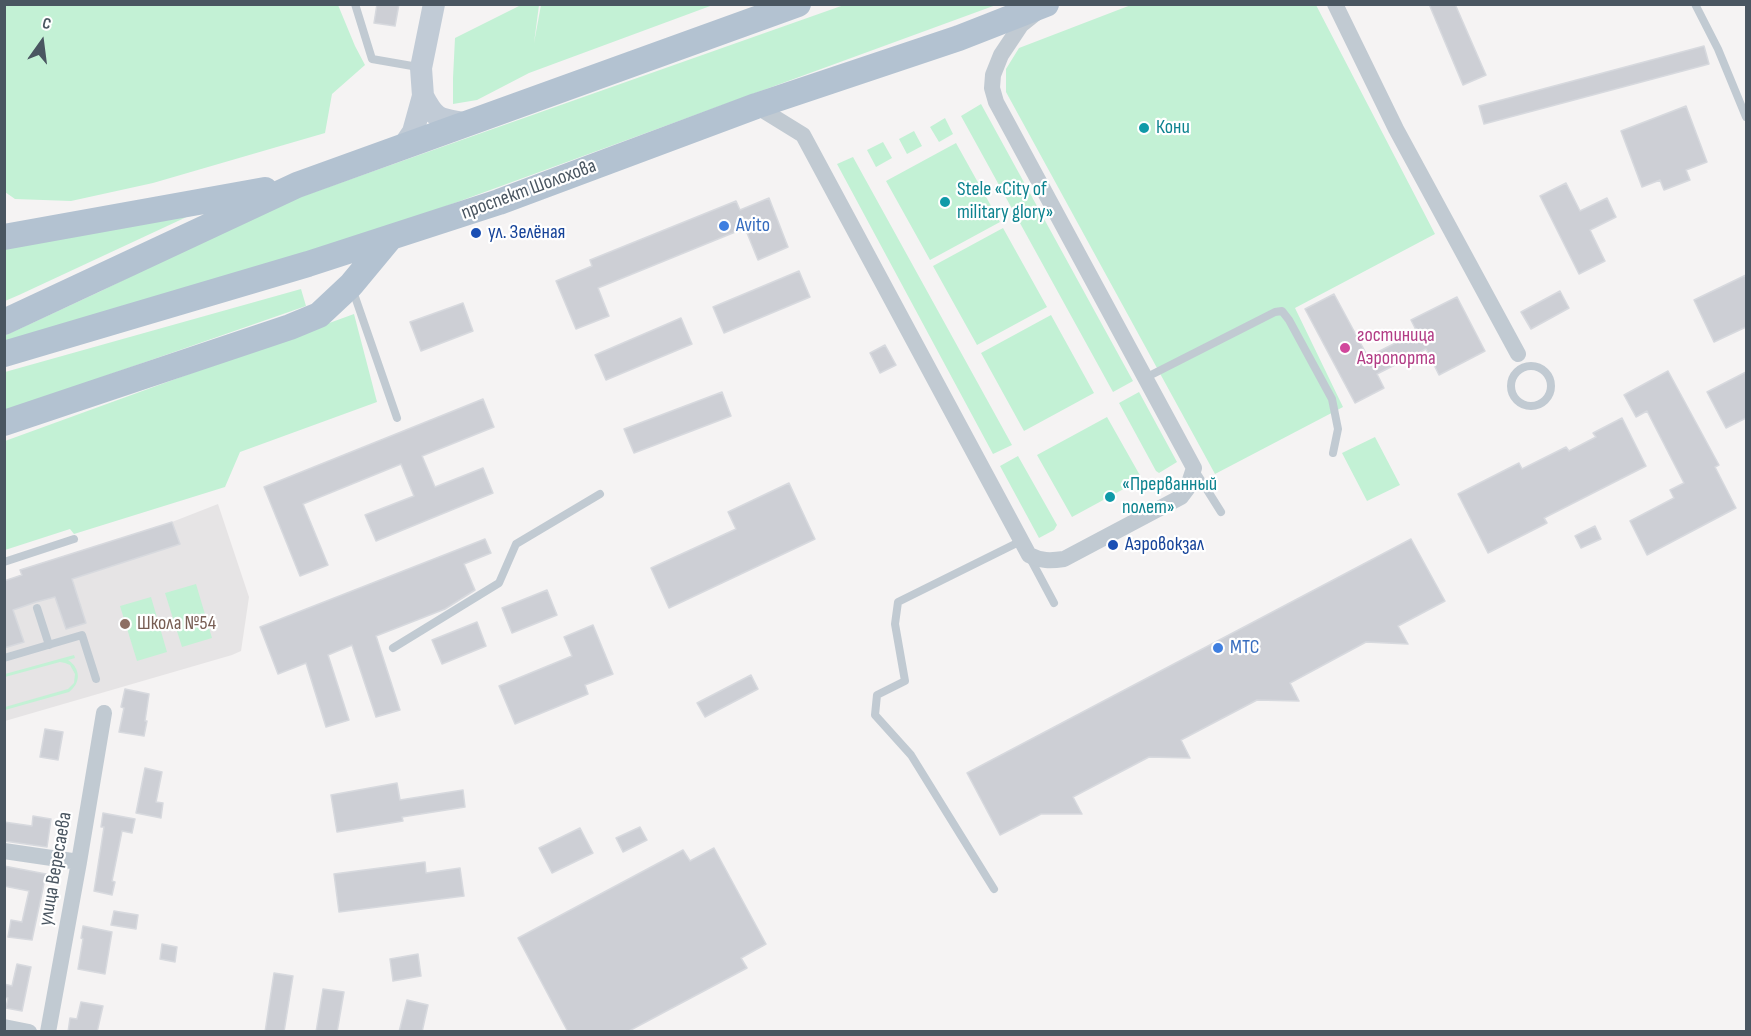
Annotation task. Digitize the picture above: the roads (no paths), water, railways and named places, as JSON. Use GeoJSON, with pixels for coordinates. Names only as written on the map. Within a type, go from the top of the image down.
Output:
{"type":"FeatureCollection","features":[{"type":"Feature","properties":{"kind":"main road"},"geometry":{"type":"LineString","coordinates":[[4,322],[297,185],[798,4]]}},
{"type":"Feature","properties":{"kind":"main road"},"geometry":{"type":"LineString","coordinates":[[990,25],[1011,4]]}},
{"type":"Feature","properties":{"kind":"main road","name":"проспект Шолохова"},"geometry":{"type":"LineString","coordinates":[[4,354],[308,264],[499,202],[756,106],[959,38],[1046,4]]}},
{"type":"Feature","properties":{"kind":"main road"},"geometry":{"type":"LineString","coordinates":[[4,237],[297,185]]}},
{"type":"Feature","properties":{"kind":"main road"},"geometry":{"type":"LineString","coordinates":[[4,423],[290,327],[319,315],[351,285],[390,238]]}},
{"type":"Feature","properties":{"kind":"street"},"geometry":{"type":"LineString","coordinates":[[402,148],[413,132],[423,96],[422,68],[434,4]]}},
{"type":"Feature","properties":{"kind":"street"},"geometry":{"type":"LineString","coordinates":[[756,106],[803,135],[1025,548],[1039,560],[1064,559],[1180,497],[1187,489],[1194,468],[996,102],[992,88],[993,75],[1001,55],[1021,25],[1046,4]]}},
{"type":"Feature","properties":{"kind":"street"},"geometry":{"type":"LineString","coordinates":[[1335,4],[1396,129],[1521,361]]}},
{"type":"Feature","properties":{"kind":"street"},"geometry":{"type":"LineString","coordinates":[[423,96],[431,112],[438,118],[469,124]]}},
{"type":"Feature","properties":{"kind":"street","name":"улица Вересаева"},"geometry":{"type":"LineString","coordinates":[[48,1032],[104,713]]}},
{"type":"Feature","properties":{"kind":"street"},"geometry":{"type":"LineString","coordinates":[[4,851],[79,862]]}},
{"type":"Feature","properties":{"kind":"street"},"geometry":{"type":"LineString","coordinates":[[4,1028],[29,1032]]}},
{"type":"Feature","properties":{"kind":"lane"},"geometry":{"type":"LineString","coordinates":[[355,4],[372,59],[422,68]]}},
{"type":"Feature","properties":{"kind":"lane"},"geometry":{"type":"LineString","coordinates":[[1695,4],[1718,49],[1746,117]]}},
{"type":"Feature","properties":{"kind":"lane"},"geometry":{"type":"LineString","coordinates":[[351,285],[354,300],[397,418]]}},
{"type":"Feature","properties":{"kind":"lane"},"geometry":{"type":"LineString","coordinates":[[1145,378],[1275,312],[1282,311],[1332,399],[1338,429],[1333,453]]}},
{"type":"Feature","properties":{"kind":"lane"},"geometry":{"type":"LineString","coordinates":[[1521,361],[1545,372],[1551,381],[1551,391],[1546,401],[1537,406],[1526,406],[1517,401],[1511,392],[1511,381],[1521,361]]}},
{"type":"Feature","properties":{"kind":"lane"},"geometry":{"type":"LineString","coordinates":[[1194,468],[1221,512]]}},
{"type":"Feature","properties":{"kind":"lane"},"geometry":{"type":"LineString","coordinates":[[393,648],[499,583],[516,544],[600,494]]}},
{"type":"Feature","properties":{"kind":"lane"},"geometry":{"type":"LineString","coordinates":[[4,562],[74,539]]}},
{"type":"Feature","properties":{"kind":"lane"},"geometry":{"type":"LineString","coordinates":[[994,889],[911,756],[875,715],[877,695],[905,681],[895,624],[898,602],[1025,548],[1053,603]]}},
{"type":"Feature","properties":{"kind":"lane"},"geometry":{"type":"LineString","coordinates":[[37,608],[49,645]]}},
{"type":"Feature","properties":{"kind":"lane"},"geometry":{"type":"LineString","coordinates":[[4,658],[82,635],[96,679]]}},
{"type":"Feature","properties":{"kind":"place","name":"Кони"},"geometry":{"type":"Point","coordinates":[1144,128]}},
{"type":"Feature","properties":{"kind":"place","name":"Stele «Сity of military glory»"},"geometry":{"type":"Point","coordinates":[945,202]}},
{"type":"Feature","properties":{"kind":"place","name":"Avito"},"geometry":{"type":"Point","coordinates":[724,226]}},
{"type":"Feature","properties":{"kind":"place","name":"ул. Зелёная"},"geometry":{"type":"Point","coordinates":[476,233]}},
{"type":"Feature","properties":{"kind":"place","name":"гостиница Аэропорта"},"geometry":{"type":"Point","coordinates":[1345,348]}},
{"type":"Feature","properties":{"kind":"place","name":"«Пpepвaнный пoлeт»"},"geometry":{"type":"Point","coordinates":[1110,497]}},
{"type":"Feature","properties":{"kind":"place","name":"Аэровокзал"},"geometry":{"type":"Point","coordinates":[1113,545]}},
{"type":"Feature","properties":{"kind":"place","name":"Школа №54"},"geometry":{"type":"Point","coordinates":[125,624]}},
{"type":"Feature","properties":{"kind":"place","name":"МТС"},"geometry":{"type":"Point","coordinates":[1218,648]}}]}
